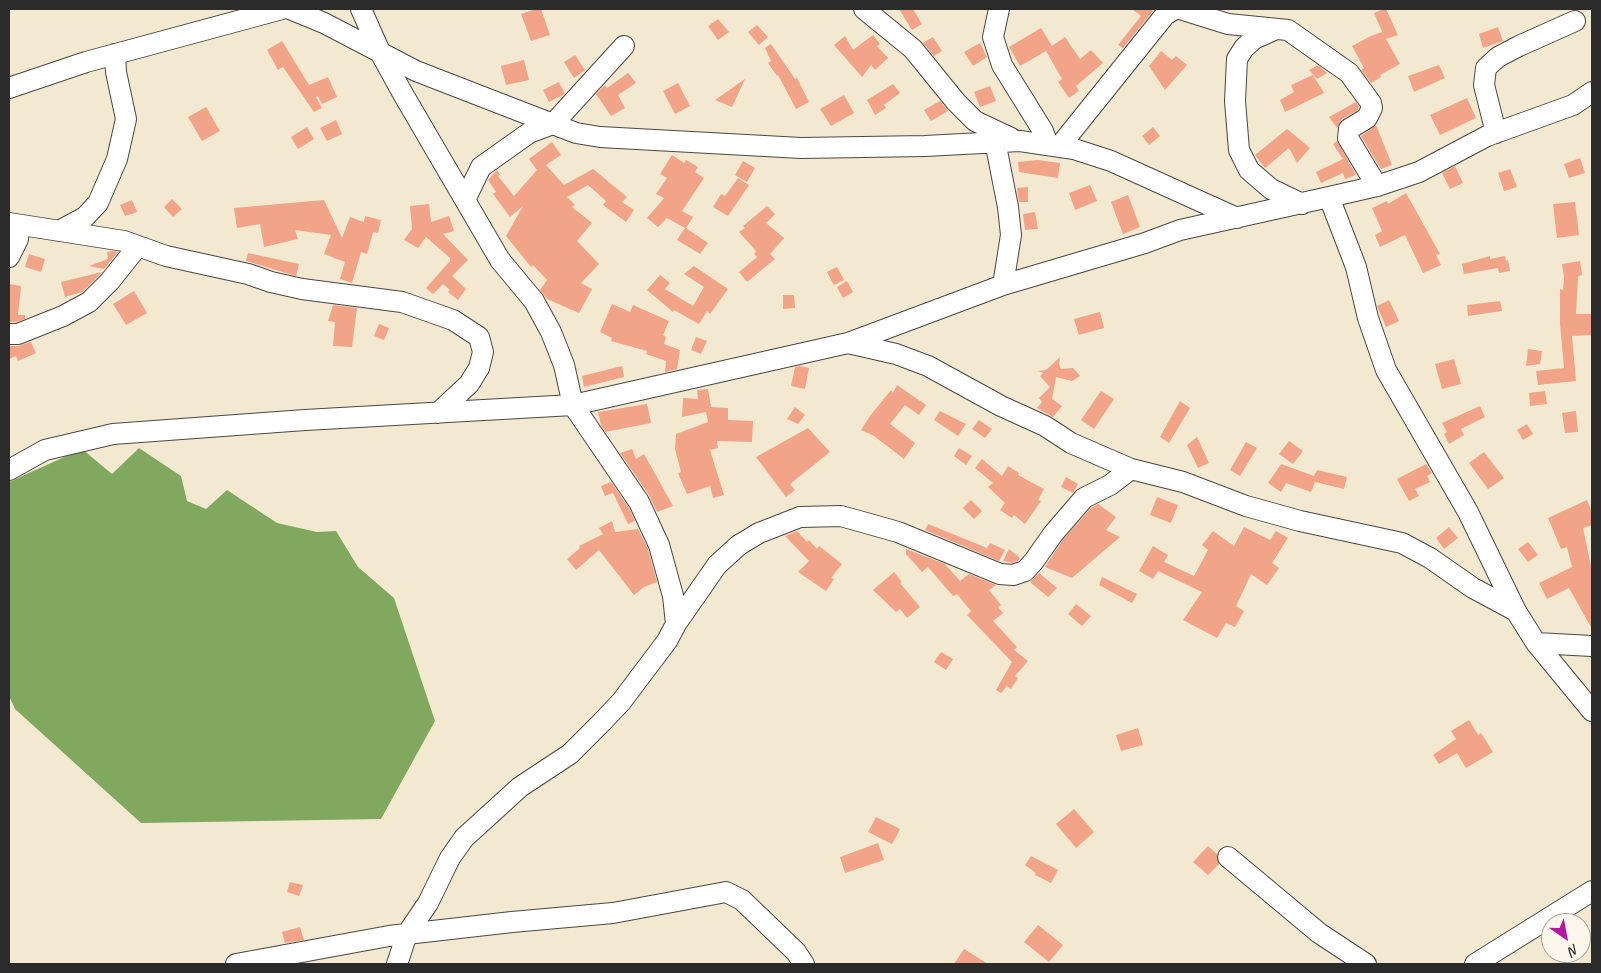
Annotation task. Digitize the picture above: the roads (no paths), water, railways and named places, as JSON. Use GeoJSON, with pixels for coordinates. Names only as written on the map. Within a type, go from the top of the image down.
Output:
{"type":"FeatureCollection","features":[{"type":"Feature","properties":{"kind":"street"},"geometry":{"type":"LineString","coordinates":[[220,9],[239,21]]}},
{"type":"Feature","properties":{"kind":"street"},"geometry":{"type":"LineString","coordinates":[[9,88],[115,54],[282,9]]}},
{"type":"Feature","properties":{"kind":"street"},"geometry":{"type":"LineString","coordinates":[[290,9],[324,23],[416,71],[576,133],[600,137],[801,148],[925,146],[1020,141],[1054,146],[1111,161],[1237,218]]}},
{"type":"Feature","properties":{"kind":"street"},"geometry":{"type":"LineString","coordinates":[[360,9],[382,54],[500,260],[534,301],[551,332],[564,365],[573,405],[639,502],[659,545],[673,596],[676,624]]}},
{"type":"Feature","properties":{"kind":"street"},"geometry":{"type":"LineString","coordinates":[[864,9],[913,49],[956,102],[975,121],[992,131],[1020,141]]}},
{"type":"Feature","properties":{"kind":"street"},"geometry":{"type":"LineString","coordinates":[[999,9],[993,37],[1002,65],[1054,146]]}},
{"type":"Feature","properties":{"kind":"street"},"geometry":{"type":"LineString","coordinates":[[1054,146],[1165,15],[1174,9],[1228,24],[1288,30],[1298,35],[1318,53],[1349,73],[1371,103],[1371,113],[1352,125],[1347,132],[1363,166],[1377,186]]}},
{"type":"Feature","properties":{"kind":"street"},"geometry":{"type":"LineString","coordinates":[[1496,133],[1484,85],[1486,68],[1498,57],[1574,21]]}},
{"type":"Feature","properties":{"kind":"street"},"geometry":{"type":"LineString","coordinates":[[1276,29],[1254,39],[1236,59],[1236,100],[1240,150],[1249,170],[1271,189],[1302,204]]}},
{"type":"Feature","properties":{"kind":"street"},"geometry":{"type":"LineString","coordinates":[[465,200],[481,167],[529,133],[553,124],[624,46]]}},
{"type":"Feature","properties":{"kind":"street"},"geometry":{"type":"LineString","coordinates":[[59,231],[86,217],[98,203],[117,158],[126,119],[116,72],[115,54]]}},
{"type":"Feature","properties":{"kind":"street"},"geometry":{"type":"LineString","coordinates":[[9,470],[45,450],[113,434],[238,424],[573,405],[848,343],[1003,285],[1129,248],[1180,230],[1377,186],[1419,172],[1496,133],[1573,105],[1592,92]]}},
{"type":"Feature","properties":{"kind":"street"},"geometry":{"type":"LineString","coordinates":[[995,141],[1008,207],[1010,235],[1003,285]]}},
{"type":"Feature","properties":{"kind":"street"},"geometry":{"type":"LineString","coordinates":[[1330,197],[1356,267],[1368,318],[1386,370],[1468,512],[1516,611],[1536,643],[1592,711]]}},
{"type":"Feature","properties":{"kind":"street"},"geometry":{"type":"LineString","coordinates":[[9,257],[18,239],[14,224],[124,241],[166,256],[302,289],[402,302],[453,320],[479,338],[483,352],[479,368],[469,384],[438,413]]}},
{"type":"Feature","properties":{"kind":"street"},"geometry":{"type":"LineString","coordinates":[[9,334],[18,334],[54,320],[89,302],[110,281],[138,246]]}},
{"type":"Feature","properties":{"kind":"street"},"geometry":{"type":"LineString","coordinates":[[848,343],[896,354],[928,366],[1001,406],[1045,426],[1071,443],[1131,469],[1182,482],[1273,514],[1402,543],[1430,558],[1473,588],[1516,611]]}},
{"type":"Feature","properties":{"kind":"street"},"geometry":{"type":"LineString","coordinates":[[397,964],[407,934],[428,903],[450,858],[464,838],[520,788],[570,754],[621,702],[667,641],[676,624],[716,565],[739,545],[760,532],[800,517],[841,516],[898,532],[1000,574],[1013,575],[1025,571],[1084,498],[1110,485],[1131,469]]}},
{"type":"Feature","properties":{"kind":"street"},"geometry":{"type":"LineString","coordinates":[[1536,643],[1592,646]]}},
{"type":"Feature","properties":{"kind":"street"},"geometry":{"type":"LineString","coordinates":[[1228,857],[1319,933],[1366,964]]}},
{"type":"Feature","properties":{"kind":"street"},"geometry":{"type":"LineString","coordinates":[[1475,964],[1592,891]]}},
{"type":"Feature","properties":{"kind":"street"},"geometry":{"type":"LineString","coordinates":[[236,964],[407,934],[613,913],[726,892],[742,900],[796,952],[804,964]]}}]}
